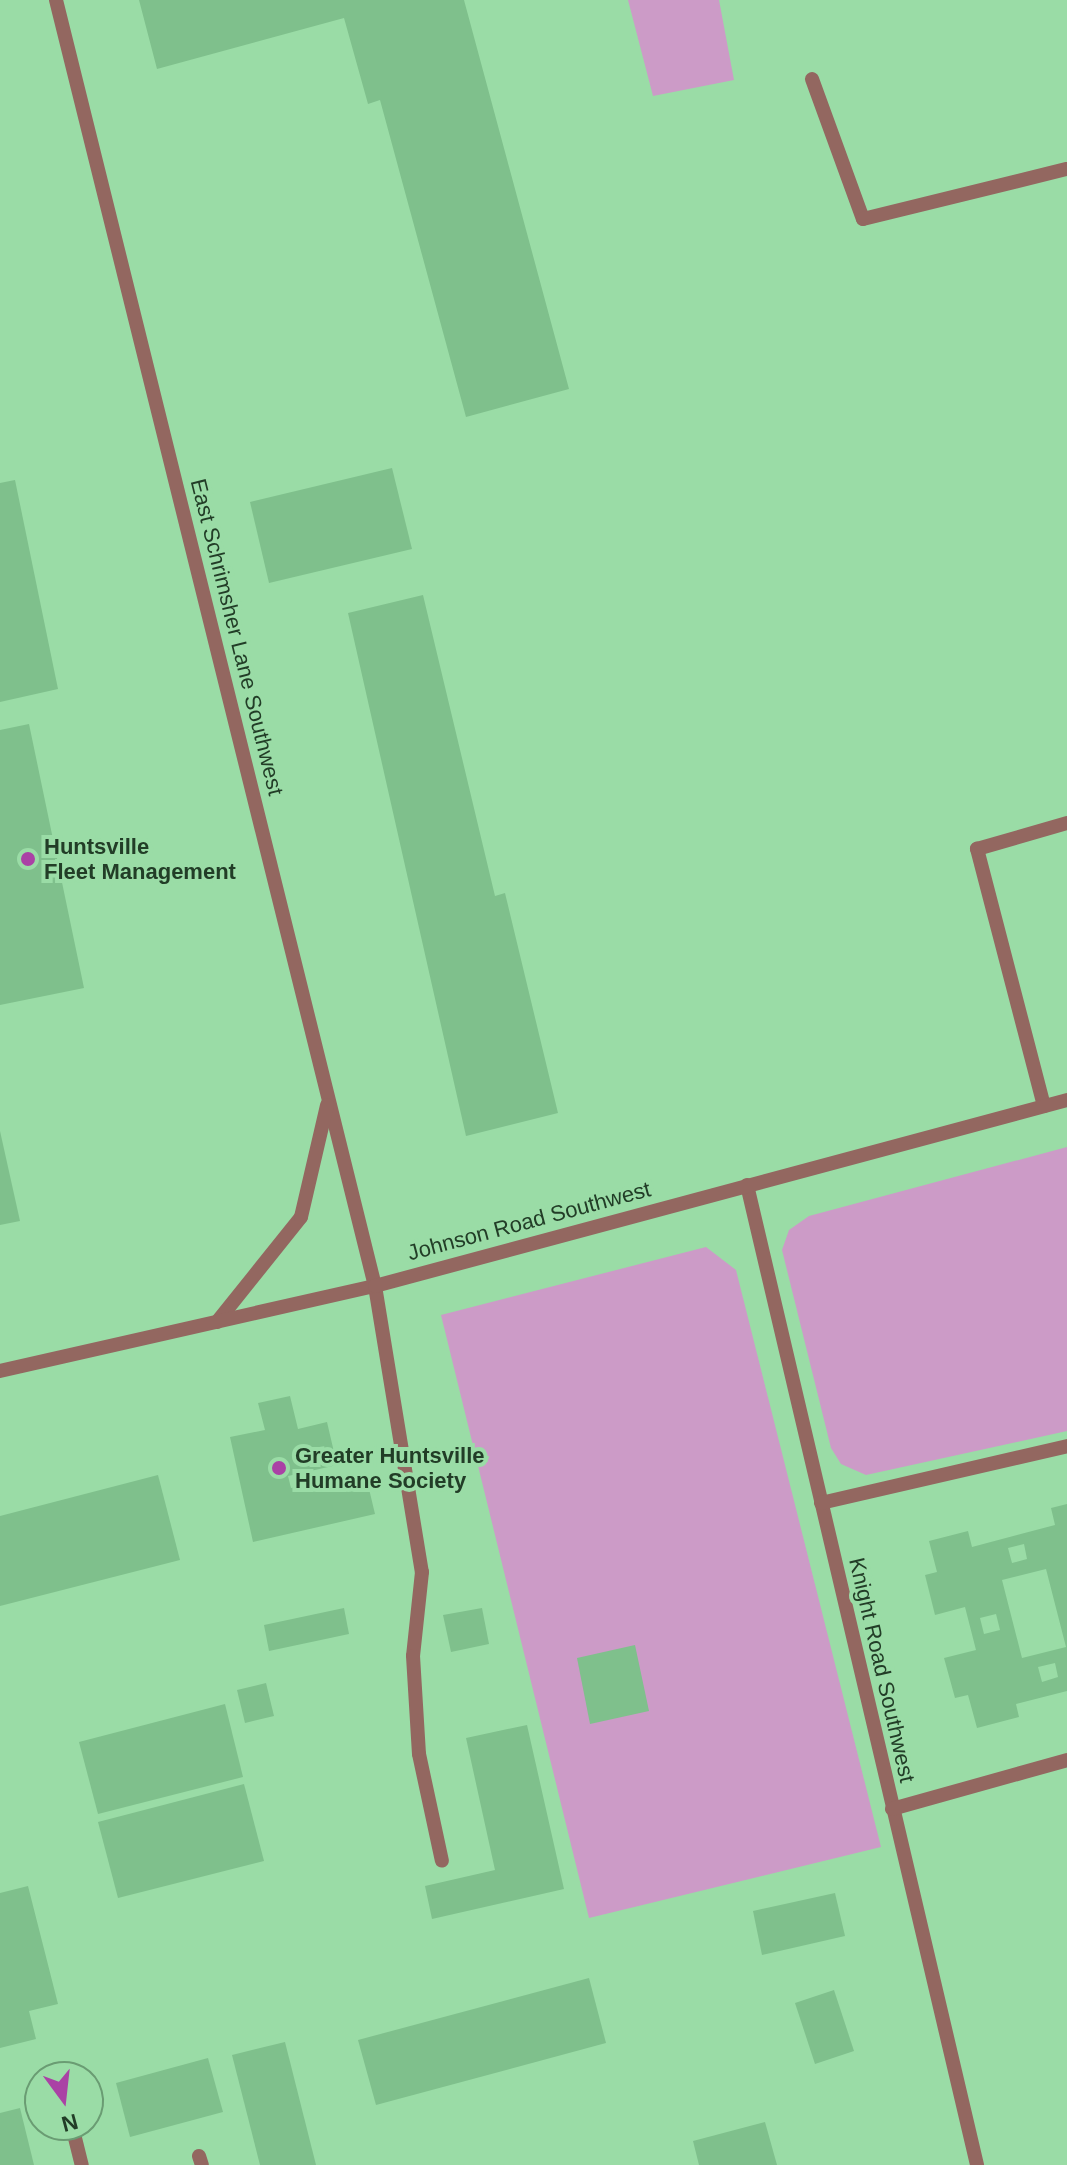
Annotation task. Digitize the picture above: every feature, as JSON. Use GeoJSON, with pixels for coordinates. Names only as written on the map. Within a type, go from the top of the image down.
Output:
{"type":"FeatureCollection","features":[{"type":"Feature","properties":{"kind":"street","name":"East Schrimsher Lane Southwest"},"geometry":{"type":"LineString","coordinates":[[56,0],[375,1286],[422,1572],[414,1684],[419,1754],[442,1861]]}},
{"type":"Feature","properties":{"kind":"street"},"geometry":{"type":"LineString","coordinates":[[812,79],[863,219],[1067,169]]}},
{"type":"Feature","properties":{"kind":"street"},"geometry":{"type":"LineString","coordinates":[[1044,1106],[977,849],[1067,823]]}},
{"type":"Feature","properties":{"kind":"street"},"geometry":{"type":"LineString","coordinates":[[217,1322],[301,1217],[329,1097]]}},
{"type":"Feature","properties":{"kind":"street","name":"Johnson Road Southwest"},"geometry":{"type":"LineString","coordinates":[[0,1371],[375,1286],[1067,1100]]}},
{"type":"Feature","properties":{"kind":"street","name":"Knight Road Southwest"},"geometry":{"type":"LineString","coordinates":[[747,1185],[977,2165]]}},
{"type":"Feature","properties":{"kind":"street"},"geometry":{"type":"LineString","coordinates":[[821,1503],[1067,1446]]}},
{"type":"Feature","properties":{"kind":"street"},"geometry":{"type":"LineString","coordinates":[[892,1809],[1067,1760]]}},
{"type":"Feature","properties":{"kind":"street"},"geometry":{"type":"LineString","coordinates":[[76,2141],[82,2165]]}},
{"type":"Feature","properties":{"kind":"shaded area"},"geometry":{"type":"Polygon","coordinates":[[[628,0],[719,0],[734,80],[653,96],[628,0]]]}},
{"type":"Feature","properties":{"kind":"shaded area"},"geometry":{"type":"Polygon","coordinates":[[[1067,1147],[1067,1431],[866,1475],[841,1464],[831,1448],[782,1250],[789,1230],[809,1216],[1067,1147]]]}},
{"type":"Feature","properties":{"kind":"shaded area"},"geometry":{"type":"Polygon","coordinates":[[[706,1247],[736,1270],[881,1847],[589,1918],[441,1315],[706,1247]]]}},
{"type":"Feature","properties":{"kind":"building"},"geometry":{"type":"Polygon","coordinates":[[[139,0],[464,0],[569,389],[466,417],[380,100],[368,104],[344,18],[157,69],[139,0]]]}},
{"type":"Feature","properties":{"kind":"building"},"geometry":{"type":"Polygon","coordinates":[[[392,468],[412,549],[269,583],[250,502],[392,468]]]}},
{"type":"Feature","properties":{"kind":"building"},"geometry":{"type":"Polygon","coordinates":[[[15,480],[58,689],[0,702],[0,483],[15,480]]]}},
{"type":"Feature","properties":{"kind":"building"},"geometry":{"type":"Polygon","coordinates":[[[423,595],[495,896],[505,893],[558,1113],[466,1136],[348,613],[423,595]]]}},
{"type":"Feature","properties":{"kind":"building","name":"Huntsville Fleet Management"},"geometry":{"type":"Polygon","coordinates":[[[29,724],[84,988],[0,1005],[0,730],[29,724]]]}},
{"type":"Feature","properties":{"kind":"building"},"geometry":{"type":"Polygon","coordinates":[[[0,1131],[20,1221],[0,1225],[0,1131]]]}},
{"type":"Feature","properties":{"kind":"building","name":"Greater Huntsville Humane Society"},"geometry":{"type":"Polygon","coordinates":[[[290,1396],[298,1429],[327,1422],[337,1465],[288,1476],[291,1488],[365,1472],[375,1514],[253,1542],[230,1437],[265,1430],[258,1403],[290,1396]]]}},
{"type":"Feature","properties":{"kind":"building"},"geometry":{"type":"Polygon","coordinates":[[[158,1475],[180,1560],[0,1606],[0,1516],[158,1475]]]}},
{"type":"Feature","properties":{"kind":"building"},"geometry":{"type":"Polygon","coordinates":[[[1067,1504],[1067,1691],[1016,1704],[1019,1717],[977,1728],[968,1695],[955,1698],[944,1658],[976,1650],[965,1607],[935,1615],[925,1575],[937,1572],[929,1541],[968,1531],[972,1547],[1055,1525],[1051,1508],[1067,1504]],[[1024,1544],[1008,1548],[1012,1563],[1027,1559],[1024,1544]],[[1046,1569],[1002,1580],[1022,1658],[1066,1647],[1046,1569]],[[996,1614],[980,1618],[984,1634],[1000,1630],[996,1614]],[[1055,1663],[1038,1667],[1042,1682],[1058,1677],[1055,1663]]]}},
{"type":"Feature","properties":{"kind":"building"},"geometry":{"type":"Polygon","coordinates":[[[344,1608],[349,1634],[269,1651],[264,1625],[344,1608]]]}},
{"type":"Feature","properties":{"kind":"building"},"geometry":{"type":"Polygon","coordinates":[[[482,1608],[489,1644],[451,1652],[443,1615],[482,1608]]]}},
{"type":"Feature","properties":{"kind":"building"},"geometry":{"type":"Polygon","coordinates":[[[635,1645],[649,1711],[590,1724],[577,1658],[635,1645]]]}},
{"type":"Feature","properties":{"kind":"building"},"geometry":{"type":"Polygon","coordinates":[[[266,1683],[274,1716],[245,1723],[237,1690],[266,1683]]]}},
{"type":"Feature","properties":{"kind":"building"},"geometry":{"type":"Polygon","coordinates":[[[225,1704],[243,1777],[98,1814],[79,1742],[225,1704]]]}},
{"type":"Feature","properties":{"kind":"building"},"geometry":{"type":"Polygon","coordinates":[[[527,1725],[564,1889],[432,1919],[425,1886],[495,1870],[466,1738],[527,1725]]]}},
{"type":"Feature","properties":{"kind":"building"},"geometry":{"type":"Polygon","coordinates":[[[244,1784],[264,1861],[118,1898],[98,1822],[244,1784]]]}},
{"type":"Feature","properties":{"kind":"building"},"geometry":{"type":"Polygon","coordinates":[[[28,1886],[58,2004],[29,2011],[36,2039],[0,2048],[0,1893],[28,1886]]]}},
{"type":"Feature","properties":{"kind":"building"},"geometry":{"type":"Polygon","coordinates":[[[835,1893],[845,1936],[762,1955],[753,1911],[835,1893]]]}},
{"type":"Feature","properties":{"kind":"building"},"geometry":{"type":"Polygon","coordinates":[[[589,1978],[606,2043],[376,2105],[358,2040],[589,1978]]]}},
{"type":"Feature","properties":{"kind":"building"},"geometry":{"type":"Polygon","coordinates":[[[834,1990],[854,2051],[815,2064],[795,2003],[834,1990]]]}},
{"type":"Feature","properties":{"kind":"building"},"geometry":{"type":"Polygon","coordinates":[[[285,2042],[316,2165],[260,2165],[232,2055],[285,2042]]]}},
{"type":"Feature","properties":{"kind":"building"},"geometry":{"type":"Polygon","coordinates":[[[208,2058],[223,2112],[130,2137],[116,2083],[208,2058]]]}},
{"type":"Feature","properties":{"kind":"building"},"geometry":{"type":"Polygon","coordinates":[[[20,2108],[24,2141],[28,2141],[34,2165],[0,2165],[0,2113],[20,2108]]]}},
{"type":"Feature","properties":{"kind":"building"},"geometry":{"type":"Polygon","coordinates":[[[765,2122],[777,2165],[699,2165],[693,2141],[765,2122]]]}},
{"type":"Feature","properties":{"kind":"place","name":"Huntsville Fleet Management"},"geometry":{"type":"Point","coordinates":[28,859]}},
{"type":"Feature","properties":{"kind":"place","name":"Greater Huntsville Humane Society"},"geometry":{"type":"Point","coordinates":[279,1468]}}]}
